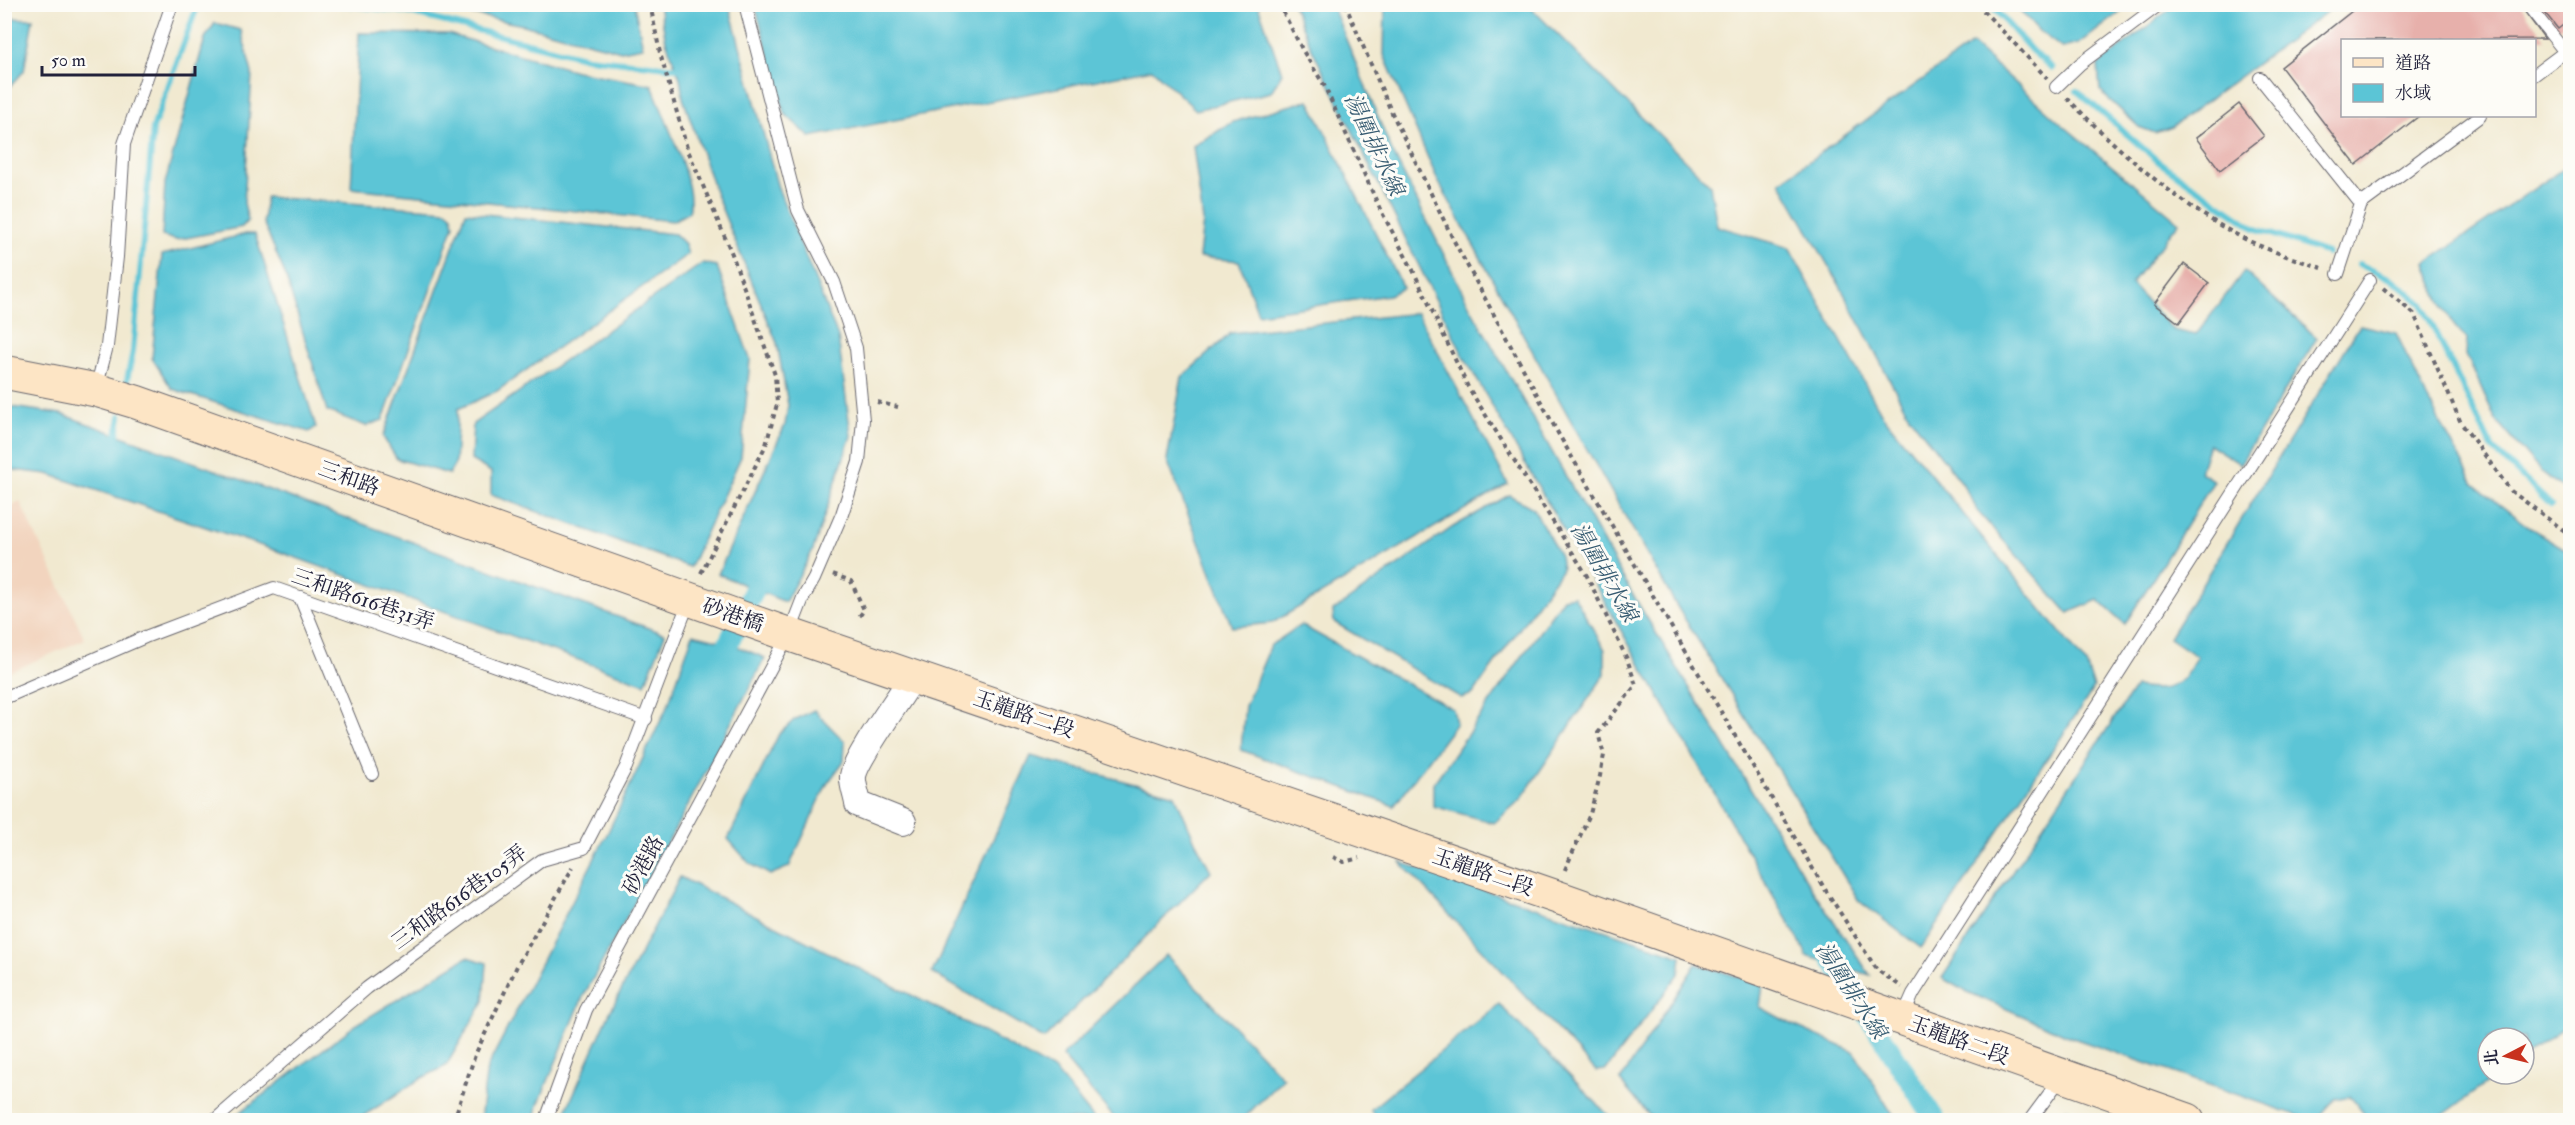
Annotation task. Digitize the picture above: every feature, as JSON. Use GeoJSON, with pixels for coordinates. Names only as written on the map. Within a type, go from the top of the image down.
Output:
{"type":"FeatureCollection","features":[{"type":"Feature","properties":{"kind":"main road","name":"三和路"},"geometry":{"type":"LineString","coordinates":[[4,372],[96,390],[252,443],[689,599]]}},
{"type":"Feature","properties":{"kind":"main road","name":"砂港橋"},"geometry":{"type":"LineString","coordinates":[[689,599],[782,632]]}},
{"type":"Feature","properties":{"kind":"main road","name":"玉龍路二段"},"geometry":{"type":"LineString","coordinates":[[782,632],[1554,896],[1783,978],[1907,1007],[2062,1077],[2188,1120]]}},
{"type":"Feature","properties":{"kind":"street"},"geometry":{"type":"LineString","coordinates":[[903,822],[858,804],[853,778],[855,769],[870,743],[913,676]]}},
{"type":"Feature","properties":{"kind":"lane"},"geometry":{"type":"LineString","coordinates":[[96,390],[107,346],[117,257],[124,144],[172,4]]}},
{"type":"Feature","properties":{"kind":"lane","name":"砂港路"},"geometry":{"type":"LineString","coordinates":[[546,1120],[586,1010],[782,632],[819,568],[842,514],[859,462],[863,420],[856,348],[834,282],[798,210],[745,4]]}},
{"type":"Feature","properties":{"kind":"lane"},"geometry":{"type":"LineString","coordinates":[[2056,87],[2080,64],[2160,4]]}},
{"type":"Feature","properties":{"kind":"lane"},"geometry":{"type":"LineString","coordinates":[[2527,4],[2568,50],[2536,74]]}},
{"type":"Feature","properties":{"kind":"lane"},"geometry":{"type":"LineString","coordinates":[[2259,78],[2361,204]]}},
{"type":"Feature","properties":{"kind":"lane"},"geometry":{"type":"LineString","coordinates":[[2338,274],[2361,204],[2479,117]]}},
{"type":"Feature","properties":{"kind":"lane"},"geometry":{"type":"LineString","coordinates":[[1907,1007],[2370,280]]}},
{"type":"Feature","properties":{"kind":"lane","name":"三和路616巷31弄"},"geometry":{"type":"LineString","coordinates":[[4,698],[145,637],[274,588],[646,719]]}},
{"type":"Feature","properties":{"kind":"lane"},"geometry":{"type":"LineString","coordinates":[[300,597],[372,774]]}},
{"type":"Feature","properties":{"kind":"lane"},"geometry":{"type":"LineString","coordinates":[[584,848],[626,767],[646,719],[689,599]]}},
{"type":"Feature","properties":{"kind":"lane","name":"三和路616巷105弄"},"geometry":{"type":"LineString","coordinates":[[215,1120],[367,988],[542,860],[584,848]]}},
{"type":"Feature","properties":{"kind":"lane"},"geometry":{"type":"LineString","coordinates":[[2030,1120],[2062,1077]]}},
{"type":"Feature","properties":{"kind":"path"},"geometry":{"type":"LineString","coordinates":[[650,4],[660,53],[687,148],[732,254],[775,375],[777,404],[766,445],[689,599]]}},
{"type":"Feature","properties":{"kind":"path"},"geometry":{"type":"LineString","coordinates":[[1279,4],[1303,51],[1324,85],[1380,209],[1413,270],[1468,387],[1586,574],[1627,659],[1636,685],[1598,733],[1604,755],[1590,814],[1554,896]]}},
{"type":"Feature","properties":{"kind":"path"},"geometry":{"type":"LineString","coordinates":[[1346,4],[1391,111],[1454,241],[1559,435],[1835,905],[1877,970],[1907,1007]]}},
{"type":"Feature","properties":{"kind":"path"},"geometry":{"type":"LineString","coordinates":[[1977,4],[2056,87],[2146,174],[2211,219],[2269,250],[2338,274]]}},
{"type":"Feature","properties":{"kind":"path"},"geometry":{"type":"LineString","coordinates":[[2370,280],[2414,314],[2461,423],[2511,490],[2571,535]]}},
{"type":"Feature","properties":{"kind":"path"},"geometry":{"type":"LineString","coordinates":[[862,400],[898,406]]}},
{"type":"Feature","properties":{"kind":"path"},"geometry":{"type":"LineString","coordinates":[[819,568],[851,581],[864,610],[858,618]]}},
{"type":"Feature","properties":{"kind":"path"},"geometry":{"type":"LineString","coordinates":[[454,1120],[475,1054],[484,1035],[517,966],[584,848]]}},
{"type":"Feature","properties":{"kind":"shaded area"},"geometry":{"type":"Polygon","coordinates":[[[20,502],[85,639],[5,674],[5,509],[20,502]]]}},
{"type":"Feature","properties":{"kind":"water"},"geometry":{"type":"Polygon","coordinates":[[[426,5],[634,5],[643,47],[621,51],[523,25],[426,5]]]}},
{"type":"Feature","properties":{"kind":"water"},"geometry":{"type":"Polygon","coordinates":[[[659,5],[729,5],[778,188],[838,337],[851,436],[813,550],[785,602],[718,574],[785,425],[788,405],[777,343],[717,197],[683,98],[680,78],[666,41],[659,5]]]}},
{"type":"Feature","properties":{"kind":"water"},"geometry":{"type":"Polygon","coordinates":[[[755,5],[1258,5],[1282,73],[1271,92],[1196,110],[1152,69],[810,137],[785,114],[755,5]]]}},
{"type":"Feature","properties":{"kind":"water"},"geometry":{"type":"Polygon","coordinates":[[[1293,5],[1332,5],[1391,149],[1469,305],[1633,595],[1808,883],[1870,975],[1806,956],[1464,357],[1310,45],[1293,5]]]}},
{"type":"Feature","properties":{"kind":"water"},"geometry":{"type":"Polygon","coordinates":[[[1385,5],[1528,5],[1710,185],[1717,226],[1789,248],[1883,416],[2086,664],[2094,688],[1921,948],[1859,901],[1675,603],[1576,430],[1437,179],[1384,55],[1385,5]]]}},
{"type":"Feature","properties":{"kind":"water"},"geometry":{"type":"Polygon","coordinates":[[[2015,5],[2130,5],[2079,44],[2062,48],[2040,32],[2015,5]]]}},
{"type":"Feature","properties":{"kind":"water"},"geometry":{"type":"Polygon","coordinates":[[[2175,5],[2336,5],[2172,127],[2155,133],[2139,127],[2100,91],[2098,65],[2175,5]]]}},
{"type":"Feature","properties":{"kind":"water"},"geometry":{"type":"Polygon","coordinates":[[[4,18],[33,19],[24,71],[5,92],[4,18]]]}},
{"type":"Feature","properties":{"kind":"water"},"geometry":{"type":"Polygon","coordinates":[[[215,23],[241,30],[252,73],[244,203],[248,220],[242,227],[176,240],[162,236],[165,183],[205,38],[215,23]]]}},
{"type":"Feature","properties":{"kind":"water"},"geometry":{"type":"Polygon","coordinates":[[[359,33],[448,34],[576,71],[652,85],[677,149],[688,185],[689,212],[673,221],[351,188],[359,33]]]}},
{"type":"Feature","properties":{"kind":"water"},"geometry":{"type":"Polygon","coordinates":[[[1972,44],[2059,122],[2179,222],[2131,284],[2173,330],[2196,335],[2244,271],[2317,338],[2240,464],[2209,444],[2200,472],[2214,481],[2125,624],[2098,600],[2068,613],[1979,513],[1962,483],[1908,414],[1840,286],[1780,182],[1972,44]]]}},
{"type":"Feature","properties":{"kind":"water"},"geometry":{"type":"Polygon","coordinates":[[[1309,100],[1403,288],[1389,295],[1258,314],[1239,261],[1199,257],[1203,221],[1193,146],[1233,122],[1309,100]]]}},
{"type":"Feature","properties":{"kind":"water"},"geometry":{"type":"Polygon","coordinates":[[[2570,164],[2570,491],[2568,492],[2541,472],[2496,420],[2466,354],[2467,339],[2447,314],[2426,263],[2570,164]]]}},
{"type":"Feature","properties":{"kind":"water"},"geometry":{"type":"Polygon","coordinates":[[[266,197],[446,210],[452,215],[454,225],[383,420],[366,426],[327,411],[285,274],[263,222],[266,197]]]}},
{"type":"Feature","properties":{"kind":"water"},"geometry":{"type":"Polygon","coordinates":[[[466,212],[675,234],[685,244],[688,254],[497,391],[458,409],[455,464],[449,474],[397,459],[383,437],[466,212]]]}},
{"type":"Feature","properties":{"kind":"water"},"geometry":{"type":"Polygon","coordinates":[[[246,234],[255,234],[316,427],[309,432],[172,389],[152,358],[162,255],[246,234]]]}},
{"type":"Feature","properties":{"kind":"water"},"geometry":{"type":"Polygon","coordinates":[[[703,263],[717,266],[750,359],[741,457],[690,567],[491,495],[491,472],[471,460],[473,424],[703,263]]]}},
{"type":"Feature","properties":{"kind":"water"},"geometry":{"type":"Polygon","coordinates":[[[1417,313],[1508,484],[1272,623],[1232,627],[1167,460],[1182,377],[1231,333],[1417,313]]]}},
{"type":"Feature","properties":{"kind":"water"},"geometry":{"type":"Polygon","coordinates":[[[2360,325],[2396,333],[2427,398],[2474,484],[2527,526],[2570,552],[2570,1024],[2536,1048],[2536,1026],[2476,1026],[2476,1086],[2483,1086],[2436,1120],[2369,1120],[2350,1096],[2335,1099],[2316,1120],[2311,1120],[2073,1038],[1961,989],[1942,978],[2135,687],[2157,689],[2173,686],[2191,668],[2197,657],[2169,638],[2360,325]]]}},
{"type":"Feature","properties":{"kind":"water"},"geometry":{"type":"Polygon","coordinates":[[[5,406],[61,414],[665,634],[645,684],[280,552],[48,474],[5,469],[5,406]]]}},
{"type":"Feature","properties":{"kind":"water"},"geometry":{"type":"Polygon","coordinates":[[[1509,495],[1533,508],[1560,556],[1562,569],[1473,694],[1461,698],[1334,622],[1333,611],[1453,527],[1509,495]]]}},
{"type":"Feature","properties":{"kind":"water"},"geometry":{"type":"Polygon","coordinates":[[[1574,596],[1605,650],[1605,674],[1521,799],[1494,823],[1433,806],[1433,784],[1563,598],[1574,596]]]}},
{"type":"Feature","properties":{"kind":"water"},"geometry":{"type":"Polygon","coordinates":[[[1301,625],[1453,709],[1456,723],[1394,806],[1241,750],[1245,706],[1271,645],[1301,625]]]}},
{"type":"Feature","properties":{"kind":"water"},"geometry":{"type":"Polygon","coordinates":[[[693,634],[729,643],[765,658],[686,809],[583,997],[538,1105],[535,1120],[480,1120],[487,1068],[608,832],[668,705],[693,634]]]}},
{"type":"Feature","properties":{"kind":"water"},"geometry":{"type":"Polygon","coordinates":[[[814,710],[845,742],[844,761],[827,784],[789,867],[770,875],[749,863],[728,839],[779,734],[794,720],[814,710]]]}},
{"type":"Feature","properties":{"kind":"water"},"geometry":{"type":"Polygon","coordinates":[[[1031,756],[1175,795],[1211,871],[1044,1039],[932,973],[1031,756]]]}},
{"type":"Feature","properties":{"kind":"water"},"geometry":{"type":"Polygon","coordinates":[[[1400,862],[1681,956],[1679,974],[1606,1070],[1596,1071],[1400,862]]]}},
{"type":"Feature","properties":{"kind":"water"},"geometry":{"type":"Polygon","coordinates":[[[680,877],[1055,1071],[1095,1120],[562,1120],[610,1012],[680,877]]]}},
{"type":"Feature","properties":{"kind":"water"},"geometry":{"type":"Polygon","coordinates":[[[1166,955],[1283,1078],[1242,1120],[1116,1120],[1062,1056],[1166,955]]]}},
{"type":"Feature","properties":{"kind":"water"},"geometry":{"type":"Polygon","coordinates":[[[467,957],[487,963],[484,1001],[446,1066],[420,1079],[357,1120],[230,1120],[354,1026],[467,957]]]}},
{"type":"Feature","properties":{"kind":"water"},"geometry":{"type":"Polygon","coordinates":[[[1696,964],[1763,984],[1760,1007],[1791,1024],[1854,1052],[1896,1120],[1653,1120],[1620,1081],[1696,964]]]}},
{"type":"Feature","properties":{"kind":"water"},"geometry":{"type":"Polygon","coordinates":[[[1499,1004],[1613,1120],[1380,1120],[1370,1110],[1499,1004]]]}},
{"type":"Feature","properties":{"kind":"water"},"geometry":{"type":"Polygon","coordinates":[[[2066,1109],[2099,1120],[2054,1120],[2066,1109]]]}},
{"type":"Feature","properties":{"kind":"building"},"geometry":{"type":"Polygon","coordinates":[[[2361,4],[2519,4],[2545,39],[2341,39],[2341,117],[2418,117],[2356,165],[2281,67],[2361,4]]]}},
{"type":"Feature","properties":{"kind":"building"},"geometry":{"type":"Polygon","coordinates":[[[2538,4],[2571,4],[2571,19],[2558,29],[2538,4]]]}},
{"type":"Feature","properties":{"kind":"building"},"geometry":{"type":"Polygon","coordinates":[[[2239,104],[2264,136],[2220,170],[2196,138],[2239,104]]]}},
{"type":"Feature","properties":{"kind":"building"},"geometry":{"type":"Polygon","coordinates":[[[2184,264],[2209,283],[2179,323],[2154,304],[2184,264]]]}},
{"type":"Feature","properties":{"kind":"waterway"},"geometry":{"type":"LineString","coordinates":[[127,380],[133,351],[153,128],[198,4]]}},
{"type":"Feature","properties":{"kind":"waterway"},"geometry":{"type":"LineString","coordinates":[[340,4],[406,12],[587,58],[686,69]]}},
{"type":"Feature","properties":{"kind":"waterway"},"geometry":{"type":"LineString","coordinates":[[1990,4],[2032,51],[2052,68]]}},
{"type":"Feature","properties":{"kind":"waterway"},"geometry":{"type":"LineString","coordinates":[[2077,91],[2159,162],[2254,228],[2327,253]]}},
{"type":"Feature","properties":{"kind":"waterway"},"geometry":{"type":"LineString","coordinates":[[2359,264],[2395,281],[2422,304],[2492,448],[2551,505]]}},
{"type":"Feature","properties":{"kind":"waterway"},"geometry":{"type":"LineString","coordinates":[[116,441],[120,416]]}},
{"type":"Feature","properties":{"kind":"waterway"},"geometry":{"type":"LineString","coordinates":[[717,667],[767,563]]}},
{"type":"Feature","properties":{"kind":"waterway","name":"湯圍排水線"},"geometry":{"type":"LineString","coordinates":[[1821,941],[1935,1120]]}}]}
